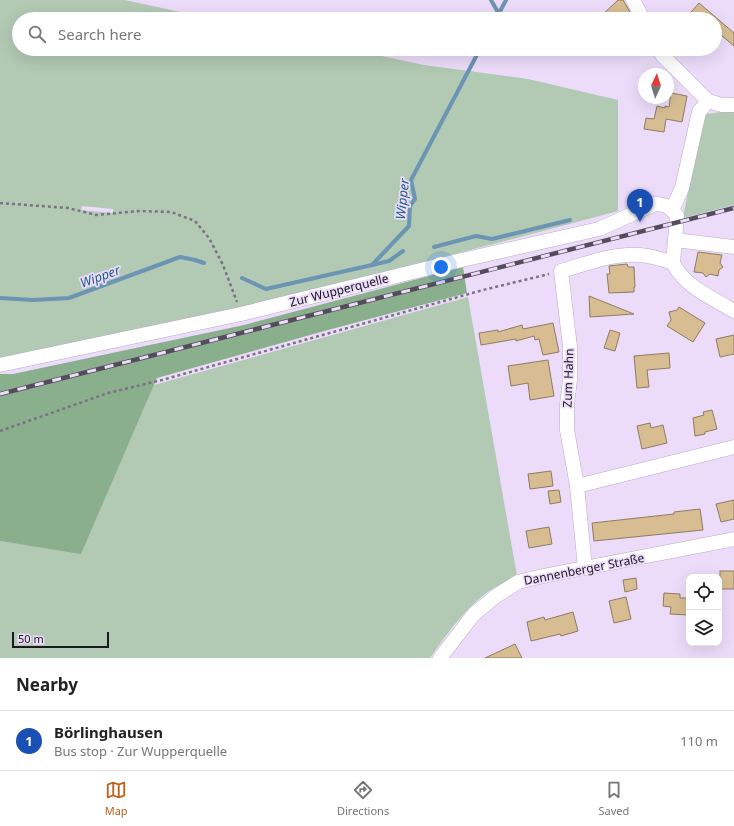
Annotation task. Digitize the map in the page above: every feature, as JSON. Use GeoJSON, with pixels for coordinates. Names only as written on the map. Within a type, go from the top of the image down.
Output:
{"type":"FeatureCollection","features":[{"type":"Feature","properties":{"kind":"street"},"geometry":{"type":"LineString","coordinates":[[633,0],[639,12]]}},
{"type":"Feature","properties":{"kind":"street"},"geometry":{"type":"LineString","coordinates":[[663,56],[708,101],[734,105]]}},
{"type":"Feature","properties":{"kind":"street"},"geometry":{"type":"LineString","coordinates":[[708,101],[699,112],[682,188],[672,210],[677,216],[673,263],[677,271],[701,292],[734,311]]}},
{"type":"Feature","properties":{"kind":"street","name":"Zur Wupperquelle"},"geometry":{"type":"LineString","coordinates":[[0,365],[241,314],[462,260],[599,229],[655,204],[664,204],[672,210]]}},
{"type":"Feature","properties":{"kind":"street"},"geometry":{"type":"LineString","coordinates":[[675,240],[734,247]]}},
{"type":"Feature","properties":{"kind":"street"},"geometry":{"type":"LineString","coordinates":[[561,271],[622,255],[639,255],[658,258],[673,263]]}},
{"type":"Feature","properties":{"kind":"street","name":"Zum Hahn"},"geometry":{"type":"LineString","coordinates":[[561,271],[570,347],[567,430],[577,486],[585,568]]}},
{"type":"Feature","properties":{"kind":"street"},"geometry":{"type":"LineString","coordinates":[[577,486],[734,447]]}},
{"type":"Feature","properties":{"kind":"street","name":"Dannenberger Straße"},"geometry":{"type":"LineString","coordinates":[[440,658],[474,614],[496,596],[518,582],[734,539]]}},
{"type":"Feature","properties":{"kind":"path"},"geometry":{"type":"LineString","coordinates":[[0,203],[68,208],[96,214],[139,211],[171,212],[195,221],[209,238],[223,265],[241,314]]}},
{"type":"Feature","properties":{"kind":"path"},"geometry":{"type":"LineString","coordinates":[[0,431],[108,393],[162,380],[483,290],[561,271]]}},
{"type":"Feature","properties":{"kind":"green space"},"geometry":{"type":"Polygon","coordinates":[[[0,0],[125,0],[180,12],[12,12],[12,56],[382,56],[424,65],[528,79],[618,100],[618,211],[232,311],[0,361],[0,0]],[[82,206],[81,210],[113,213],[113,209],[82,206]]]}},
{"type":"Feature","properties":{"kind":"green space"},"geometry":{"type":"Polygon","coordinates":[[[734,110],[734,205],[683,218],[702,118],[707,114],[734,110]]]}},
{"type":"Feature","properties":{"kind":"green space"},"geometry":{"type":"Polygon","coordinates":[[[463,267],[467,293],[157,378],[81,554],[0,541],[0,374],[13,374],[244,325],[463,267]]]}},
{"type":"Feature","properties":{"kind":"green space"},"geometry":{"type":"Polygon","coordinates":[[[468,297],[517,576],[489,591],[472,605],[464,613],[430,658],[0,658],[0,541],[81,553],[154,385],[468,297]]]}},
{"type":"Feature","properties":{"kind":"building"},"geometry":{"type":"Polygon","coordinates":[[[618,0],[623,0],[630,12],[605,12],[618,0]]]}},
{"type":"Feature","properties":{"kind":"building"},"geometry":{"type":"Polygon","coordinates":[[[699,3],[710,12],[691,12],[699,3]]]}},
{"type":"Feature","properties":{"kind":"building"},"geometry":{"type":"Polygon","coordinates":[[[722,23],[734,33],[734,46],[722,36],[722,23]]]}},
{"type":"Feature","properties":{"kind":"building"},"geometry":{"type":"Polygon","coordinates":[[[674,94],[687,96],[682,122],[666,119],[664,132],[644,129],[646,118],[654,119],[657,106],[665,108],[665,106],[669,107],[669,104],[674,104],[674,94]]]}},
{"type":"Feature","properties":{"kind":"building"},"geometry":{"type":"Polygon","coordinates":[[[698,252],[722,255],[720,263],[723,267],[719,270],[718,276],[710,274],[706,277],[703,273],[694,272],[698,252]]]}},
{"type":"Feature","properties":{"kind":"building"},"geometry":{"type":"Polygon","coordinates":[[[627,264],[628,267],[634,267],[634,292],[609,293],[607,274],[610,274],[609,266],[627,264]]]}},
{"type":"Feature","properties":{"kind":"building"},"geometry":{"type":"Polygon","coordinates":[[[589,296],[634,314],[590,317],[589,296]]]}},
{"type":"Feature","properties":{"kind":"building"},"geometry":{"type":"Polygon","coordinates":[[[679,307],[705,323],[693,342],[667,326],[671,320],[669,312],[677,310],[679,307]]]}},
{"type":"Feature","properties":{"kind":"building"},"geometry":{"type":"Polygon","coordinates":[[[553,323],[559,352],[543,355],[539,339],[535,340],[534,336],[516,341],[516,339],[481,345],[479,333],[498,330],[498,332],[522,325],[523,329],[553,323]]]}},
{"type":"Feature","properties":{"kind":"building"},"geometry":{"type":"Polygon","coordinates":[[[610,330],[620,333],[615,351],[604,348],[610,330]]]}},
{"type":"Feature","properties":{"kind":"building"},"geometry":{"type":"Polygon","coordinates":[[[734,335],[734,354],[720,357],[716,339],[734,335]]]}},
{"type":"Feature","properties":{"kind":"building"},"geometry":{"type":"Polygon","coordinates":[[[669,353],[670,368],[647,370],[649,387],[637,388],[634,356],[669,353]]]}},
{"type":"Feature","properties":{"kind":"building"},"geometry":{"type":"Polygon","coordinates":[[[548,360],[554,396],[530,400],[528,383],[511,386],[508,366],[548,360]]]}},
{"type":"Feature","properties":{"kind":"building"},"geometry":{"type":"Polygon","coordinates":[[[712,410],[717,429],[695,436],[693,418],[704,415],[703,412],[712,410]]]}},
{"type":"Feature","properties":{"kind":"building"},"geometry":{"type":"Polygon","coordinates":[[[650,423],[651,428],[663,425],[667,443],[642,449],[637,426],[650,423]]]}},
{"type":"Feature","properties":{"kind":"building"},"geometry":{"type":"Polygon","coordinates":[[[551,471],[553,486],[530,489],[528,474],[551,471]]]}},
{"type":"Feature","properties":{"kind":"building"},"geometry":{"type":"Polygon","coordinates":[[[559,490],[561,502],[550,504],[548,491],[559,490]]]}},
{"type":"Feature","properties":{"kind":"building"},"geometry":{"type":"Polygon","coordinates":[[[734,500],[734,519],[721,522],[716,504],[734,500]]]}},
{"type":"Feature","properties":{"kind":"building"},"geometry":{"type":"Polygon","coordinates":[[[700,509],[703,530],[594,541],[592,523],[674,514],[674,512],[700,509]]]}},
{"type":"Feature","properties":{"kind":"building"},"geometry":{"type":"Polygon","coordinates":[[[549,527],[552,544],[529,548],[526,531],[549,527]]]}},
{"type":"Feature","properties":{"kind":"building"},"geometry":{"type":"Polygon","coordinates":[[[720,571],[734,571],[734,589],[722,589],[722,574],[720,574],[720,571]]]}},
{"type":"Feature","properties":{"kind":"building"},"geometry":{"type":"Polygon","coordinates":[[[636,578],[637,589],[625,592],[623,580],[636,578]]]}},
{"type":"Feature","properties":{"kind":"building"},"geometry":{"type":"Polygon","coordinates":[[[664,593],[680,594],[680,598],[686,598],[686,615],[670,614],[671,607],[663,606],[664,593]]]}},
{"type":"Feature","properties":{"kind":"building"},"geometry":{"type":"Polygon","coordinates":[[[626,597],[631,619],[614,623],[609,601],[626,597]]]}},
{"type":"Feature","properties":{"kind":"building"},"geometry":{"type":"Polygon","coordinates":[[[573,612],[578,631],[561,636],[560,634],[531,641],[527,622],[544,617],[545,620],[573,612]]]}},
{"type":"Feature","properties":{"kind":"building"},"geometry":{"type":"Polygon","coordinates":[[[515,644],[522,658],[485,658],[515,644]]]}},
{"type":"Feature","properties":{"kind":"waterway"},"geometry":{"type":"LineString","coordinates":[[491,0],[498,12]]}},
{"type":"Feature","properties":{"kind":"waterway","name":"Wipper"},"geometry":{"type":"LineString","coordinates":[[500,12],[506,0]]}},
{"type":"Feature","properties":{"kind":"waterway","name":"Wipper"},"geometry":{"type":"LineString","coordinates":[[242,278],[266,289],[372,265],[409,226],[410,206],[415,199],[411,180],[476,56]]}},
{"type":"Feature","properties":{"kind":"waterway"},"geometry":{"type":"LineString","coordinates":[[434,247],[476,236],[492,239],[570,220]]}},
{"type":"Feature","properties":{"kind":"waterway"},"geometry":{"type":"LineString","coordinates":[[372,265],[389,261],[403,251]]}},
{"type":"Feature","properties":{"kind":"waterway","name":"Wipper"},"geometry":{"type":"LineString","coordinates":[[0,298],[33,300],[69,298],[180,257],[204,263]]}},
{"type":"Feature","properties":{"kind":"railway"},"geometry":{"type":"LineString","coordinates":[[0,394],[734,208]]}},
{"type":"Feature","properties":{"kind":"place","name":"Börlinghausen"},"geometry":{"type":"Point","coordinates":[640,222]}}]}
